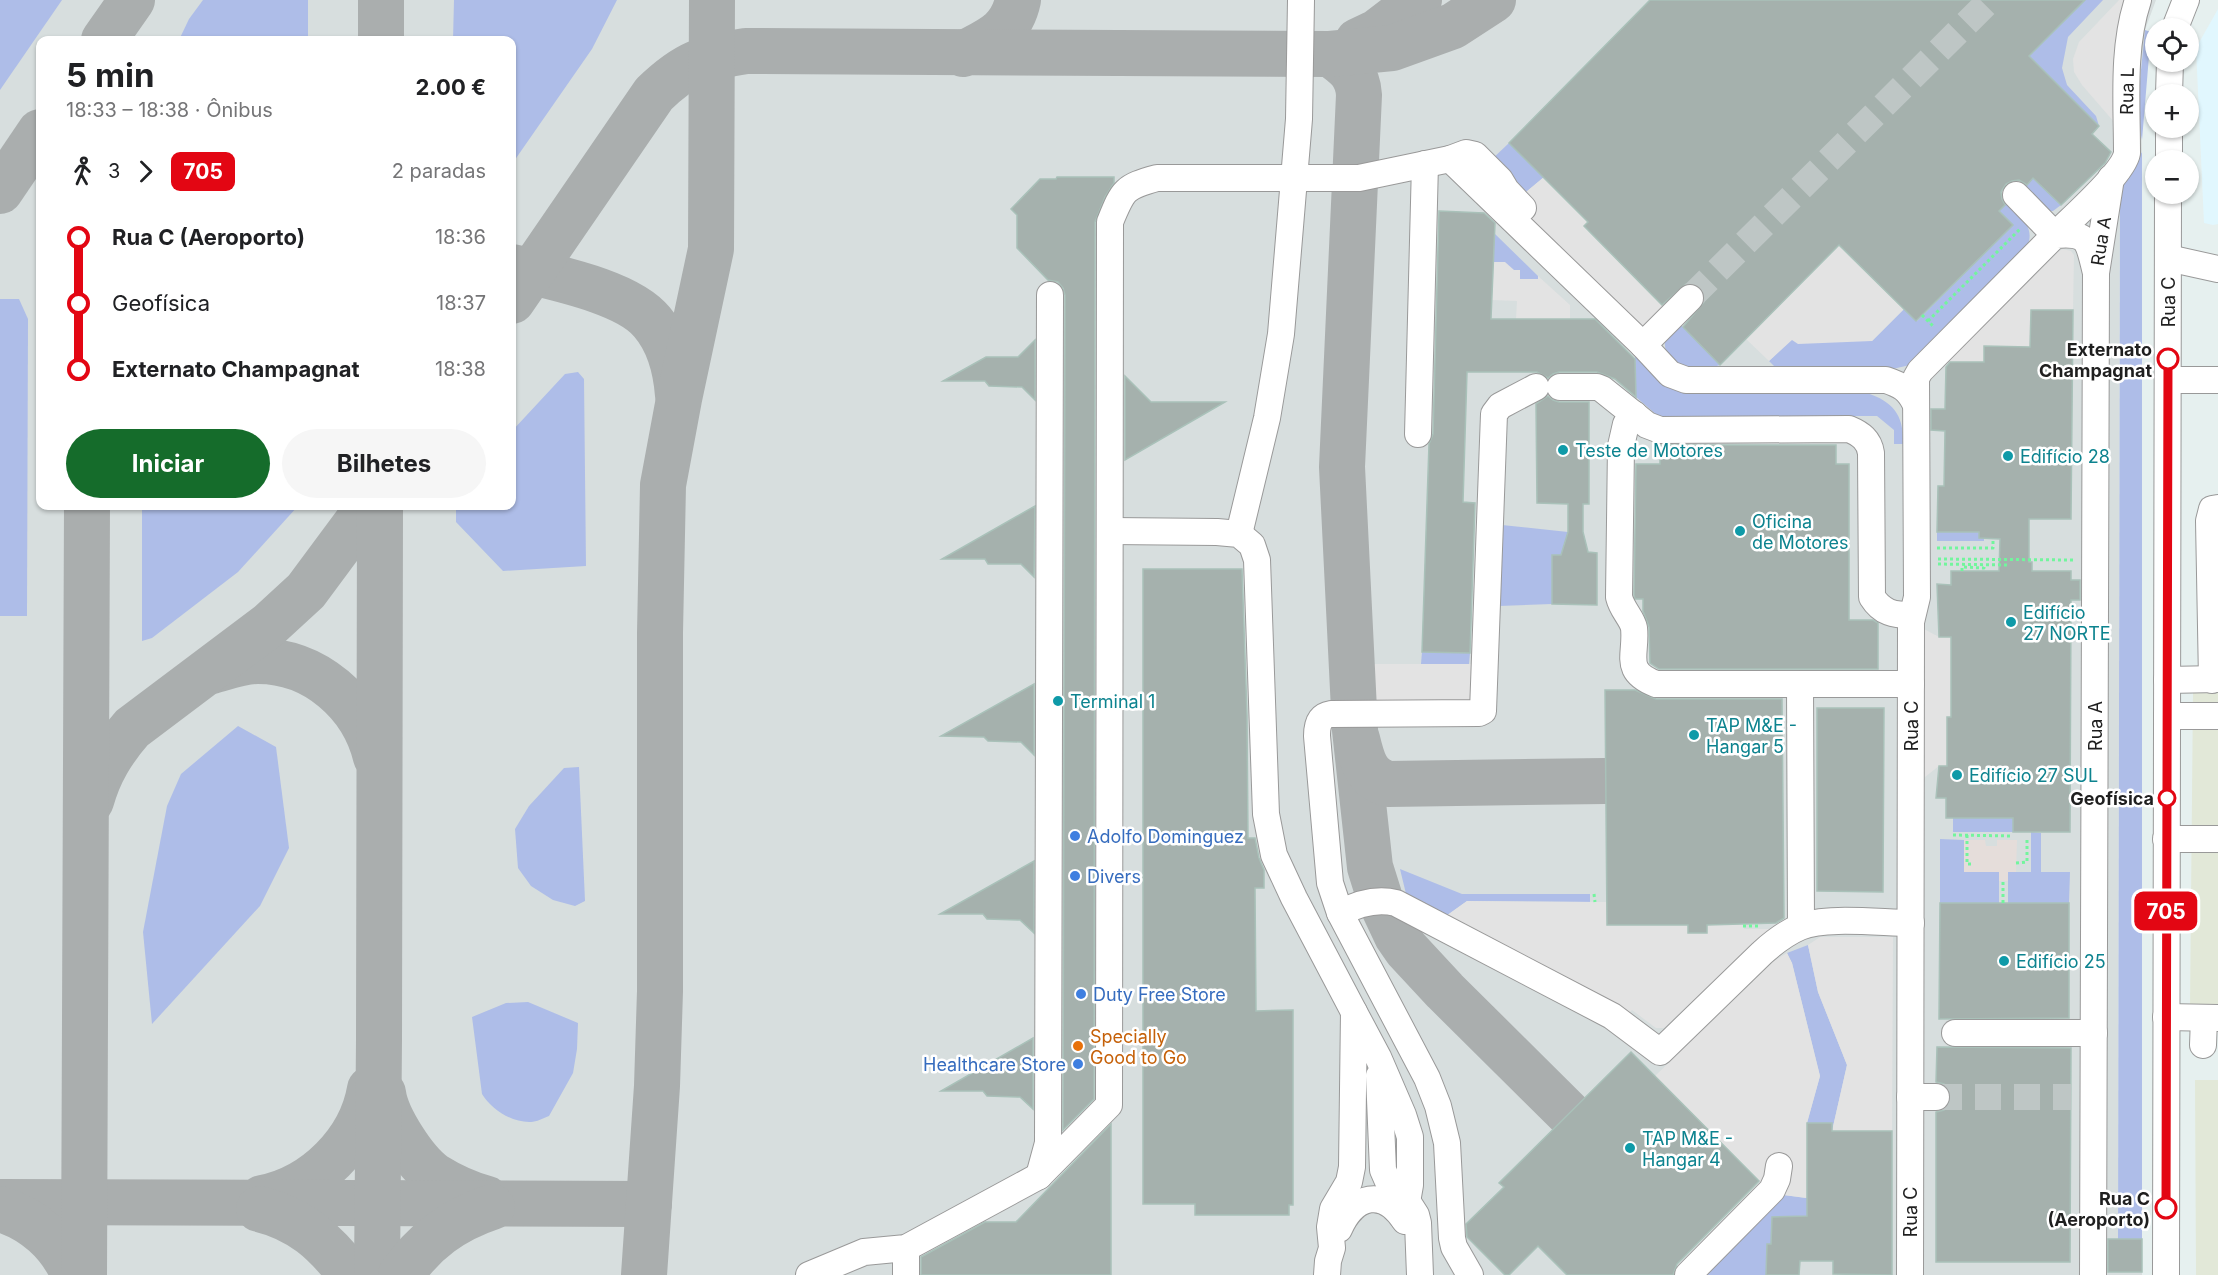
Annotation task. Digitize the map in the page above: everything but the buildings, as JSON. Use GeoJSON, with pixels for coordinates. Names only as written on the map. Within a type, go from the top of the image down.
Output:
{"type":"FeatureCollection","features":[{"type":"Feature","properties":{"kind":"street"},"geometry":{"type":"LineString","coordinates":[[1239,534],[1267,418],[1281,334],[1300,96],[1301,0]]}},
{"type":"Feature","properties":{"kind":"street","name":"Rua L"},"geometry":{"type":"LineString","coordinates":[[2111,178],[2124,162],[2127,153],[2128,53],[2132,21],[2138,0]]}},
{"type":"Feature","properties":{"kind":"street"},"geometry":{"type":"LineString","coordinates":[[2185,18],[2186,0]]}},
{"type":"Feature","properties":{"kind":"street"},"geometry":{"type":"LineString","coordinates":[[809,1275],[864,1252],[906,1248],[1039,1176],[1109,1105],[1110,222],[1119,199],[1133,185],[1157,178],[1359,178],[1466,153],[1475,155],[1500,180],[1518,213],[1670,374],[1686,381],[1903,381],[1920,371],[2111,178]]}},
{"type":"Feature","properties":{"kind":"street"},"geometry":{"type":"LineString","coordinates":[[1418,435],[1438,161]]}},
{"type":"Feature","properties":{"kind":"street","name":"Rua A"},"geometry":{"type":"LineString","coordinates":[[2093,1275],[2082,1097],[2094,1034],[2096,273],[2111,178]]}},
{"type":"Feature","properties":{"kind":"street"},"geometry":{"type":"LineString","coordinates":[[2016,195],[2055,235]]}},
{"type":"Feature","properties":{"kind":"street","name":"Rua C"},"geometry":{"type":"LineString","coordinates":[[2166,1275],[2168,258],[2179,204]]}},
{"type":"Feature","properties":{"kind":"street"},"geometry":{"type":"LineString","coordinates":[[2055,235],[2074,233],[2081,237],[2088,245],[2096,273]]}},
{"type":"Feature","properties":{"kind":"street"},"geometry":{"type":"LineString","coordinates":[[2168,258],[2218,269]]}},
{"type":"Feature","properties":{"kind":"street"},"geometry":{"type":"LineString","coordinates":[[1039,1176],[1048,1143],[1050,295]]}},
{"type":"Feature","properties":{"kind":"street"},"geometry":{"type":"LineString","coordinates":[[1643,345],[1690,298]]}},
{"type":"Feature","properties":{"kind":"street","name":"Rua C"},"geometry":{"type":"LineString","coordinates":[[1910,1275],[1911,615],[1927,553],[1915,403],[1915,384],[1920,371]]}},
{"type":"Feature","properties":{"kind":"street"},"geometry":{"type":"LineString","coordinates":[[1886,380],[1900,385],[1909,392],[1915,403]]}},
{"type":"Feature","properties":{"kind":"street"},"geometry":{"type":"LineString","coordinates":[[2168,380],[2218,380]]}},
{"type":"Feature","properties":{"kind":"street"},"geometry":{"type":"LineString","coordinates":[[1470,1275],[1454,1247],[1452,1238],[1447,1150],[1438,1106],[1427,1078],[1340,913],[1330,884],[1317,736],[1321,718],[1331,714],[1479,713],[1483,711],[1494,414],[1500,406],[1548,387],[1597,387],[1653,429],[1849,429],[1868,442],[1871,453],[1872,597],[1886,612],[1894,615],[1911,615]]}},
{"type":"Feature","properties":{"kind":"street"},"geometry":{"type":"LineString","coordinates":[[1634,414],[1626,424],[1621,446],[1619,597],[1621,607],[1632,621],[1634,628],[1633,664],[1642,678],[1656,684],[1911,684]]}},
{"type":"Feature","properties":{"kind":"street"},"geometry":{"type":"LineString","coordinates":[[2167,680],[2215,680],[2209,520],[2212,509],[2218,508]]}},
{"type":"Feature","properties":{"kind":"street"},"geometry":{"type":"LineString","coordinates":[[1111,531],[1239,534],[1252,545],[1257,560],[1266,814],[1274,855],[1294,898],[1378,1057],[1383,1170],[1406,1211],[1418,1223],[1412,1272]]}},
{"type":"Feature","properties":{"kind":"street"},"geometry":{"type":"LineString","coordinates":[[1800,684],[1802,926]]}},
{"type":"Feature","properties":{"kind":"street"},"geometry":{"type":"LineString","coordinates":[[2167,716],[2218,716]]}},
{"type":"Feature","properties":{"kind":"street"},"geometry":{"type":"LineString","coordinates":[[2166,839],[2218,839]]}},
{"type":"Feature","properties":{"kind":"street"},"geometry":{"type":"LineString","coordinates":[[1340,913],[1369,902],[1396,903],[1612,1016],[1660,1052],[1774,942],[1802,926],[1837,922],[1911,924]]}},
{"type":"Feature","properties":{"kind":"street"},"geometry":{"type":"LineString","coordinates":[[1332,1267],[1330,1227],[1333,1209],[1350,1182],[1352,1167],[1354,1012]]}},
{"type":"Feature","properties":{"kind":"street"},"geometry":{"type":"LineString","coordinates":[[2166,1017],[2211,1018],[2203,1045]]}},
{"type":"Feature","properties":{"kind":"street"},"geometry":{"type":"LineString","coordinates":[[1955,1033],[2094,1034]]}},
{"type":"Feature","properties":{"kind":"street"},"geometry":{"type":"LineString","coordinates":[[1910,1097],[1936,1097]]}},
{"type":"Feature","properties":{"kind":"street"},"geometry":{"type":"LineString","coordinates":[[1688,1275],[1774,1188],[1779,1166]]}},
{"type":"Feature","properties":{"kind":"street"},"geometry":{"type":"LineString","coordinates":[[1332,1267],[1343,1220],[1359,1203],[1370,1199],[1381,1200],[1406,1211]]}},
{"type":"Feature","properties":{"kind":"street"},"geometry":{"type":"LineString","coordinates":[[906,1248],[906,1275]]}},
{"type":"Feature","properties":{"kind":"path"},"geometry":{"type":"LineString","coordinates":[[1928,321],[2035,214]]}},
{"type":"Feature","properties":{"kind":"path"},"geometry":{"type":"LineString","coordinates":[[1927,553],[1993,548],[1993,539]]}},
{"type":"Feature","properties":{"kind":"path"},"geometry":{"type":"LineString","coordinates":[[1927,553],[1932,559],[2096,560]]}},
{"type":"Feature","properties":{"kind":"path"},"geometry":{"type":"LineString","coordinates":[[1927,553],[1984,564],[2009,565]]}},
{"type":"Feature","properties":{"kind":"path"},"geometry":{"type":"LineString","coordinates":[[1962,571],[1962,567],[1984,568],[1984,564]]}},
{"type":"Feature","properties":{"kind":"path"},"geometry":{"type":"LineString","coordinates":[[1953,835],[2012,836]]}},
{"type":"Feature","properties":{"kind":"path"},"geometry":{"type":"LineString","coordinates":[[1967,835],[1967,864],[1974,864]]}},
{"type":"Feature","properties":{"kind":"path"},"geometry":{"type":"LineString","coordinates":[[2016,863],[2027,862],[2027,839]]}},
{"type":"Feature","properties":{"kind":"path"},"geometry":{"type":"LineString","coordinates":[[2003,881],[2003,903]]}},
{"type":"Feature","properties":{"kind":"path"},"geometry":{"type":"LineString","coordinates":[[1594,894],[1594,902]]}},
{"type":"Feature","properties":{"kind":"shaded area"},"geometry":{"type":"Polygon","coordinates":[[[0,0],[2156,0],[2149,18],[2145,18],[2140,79],[2142,152],[2120,189],[2118,1238],[2142,1239],[2142,1275],[0,1275],[0,0]]]}},
{"type":"Feature","properties":{"kind":"shaded area"},"geometry":{"type":"Polygon","coordinates":[[[0,0],[62,0],[36,36],[0,90],[0,0]]]}},
{"type":"Feature","properties":{"kind":"shaded area"},"geometry":{"type":"Polygon","coordinates":[[[203,0],[308,0],[308,36],[181,36],[189,19],[203,0]]]}},
{"type":"Feature","properties":{"kind":"shaded area"},"geometry":{"type":"Polygon","coordinates":[[[454,0],[617,0],[592,49],[516,158],[516,36],[453,36],[454,0]]]}},
{"type":"Feature","properties":{"kind":"shaded area"},"geometry":{"type":"Polygon","coordinates":[[[2085,0],[2103,0],[2068,37],[2062,68],[2067,85],[2096,116],[2099,126],[2029,56],[2085,0]]]}},
{"type":"Feature","properties":{"kind":"shaded area"},"geometry":{"type":"Polygon","coordinates":[[[2119,0],[2138,0],[2127,137],[2082,85],[2074,72],[2073,59],[2079,42],[2119,0]]]}},
{"type":"Feature","properties":{"kind":"shaded area"},"geometry":{"type":"Polygon","coordinates":[[[2218,9],[2218,224],[2213,225],[2204,223],[2197,72],[2199,72],[2199,43],[2218,9]]]}},
{"type":"Feature","properties":{"kind":"shaded area"},"geometry":{"type":"Polygon","coordinates":[[[2145,30],[2145,72],[2148,72],[2142,140],[2139,99],[2145,30]]]}},
{"type":"Feature","properties":{"kind":"shaded area"},"geometry":{"type":"Polygon","coordinates":[[[1509,143],[1544,177],[1526,192],[1516,192],[1489,162],[1509,143]]]}},
{"type":"Feature","properties":{"kind":"shaded area"},"geometry":{"type":"Polygon","coordinates":[[[2142,152],[2142,1239],[2118,1239],[2120,189],[2142,152]]]}},
{"type":"Feature","properties":{"kind":"shaded area"},"geometry":{"type":"Polygon","coordinates":[[[1544,177],[1588,222],[1584,227],[1667,310],[1645,331],[1521,210],[1516,192],[1526,192],[1544,177]]]}},
{"type":"Feature","properties":{"kind":"shaded area"},"geometry":{"type":"Polygon","coordinates":[[[2033,178],[2061,205],[2053,211],[2047,211],[2022,189],[2033,178]]]}},
{"type":"Feature","properties":{"kind":"shaded area"},"geometry":{"type":"Polygon","coordinates":[[[2007,203],[2028,228],[2030,234],[2027,247],[1910,365],[1888,370],[1777,369],[1769,361],[1792,339],[1872,341],[1904,309],[1917,321],[2013,225],[1999,211],[2007,203]]]}},
{"type":"Feature","properties":{"kind":"shaded area"},"geometry":{"type":"Polygon","coordinates":[[[1494,233],[1538,276],[1538,279],[1520,279],[1504,262],[1494,262],[1494,233]]]}},
{"type":"Feature","properties":{"kind":"shaded area"},"geometry":{"type":"Polygon","coordinates":[[[1839,245],[1904,309],[1872,341],[1798,344],[1792,340],[1769,361],[1746,339],[1839,245]]]}},
{"type":"Feature","properties":{"kind":"shaded area"},"geometry":{"type":"Polygon","coordinates":[[[2063,249],[2071,251],[2074,255],[2073,310],[2031,310],[2030,347],[1984,346],[1984,362],[1946,362],[2059,251],[2063,249]]]}},
{"type":"Feature","properties":{"kind":"shaded area"},"geometry":{"type":"Polygon","coordinates":[[[1494,262],[1505,262],[1514,270],[1520,270],[1520,279],[1538,279],[1538,276],[1570,305],[1570,319],[1516,319],[1517,301],[1492,300],[1494,262]]]}},
{"type":"Feature","properties":{"kind":"shaded area"},"geometry":{"type":"Polygon","coordinates":[[[0,299],[19,299],[28,319],[27,616],[0,616],[0,299]]]}},
{"type":"Feature","properties":{"kind":"shaded area"},"geometry":{"type":"Polygon","coordinates":[[[1677,321],[1720,365],[1697,370],[1682,368],[1670,359],[1666,351],[1665,340],[1677,321]]]}},
{"type":"Feature","properties":{"kind":"shaded area"},"geometry":{"type":"Polygon","coordinates":[[[1635,355],[1660,378],[1867,393],[1884,401],[1896,411],[1902,425],[1903,444],[1894,444],[1894,430],[1877,416],[1658,416],[1636,397],[1635,355]]]}},
{"type":"Feature","properties":{"kind":"shaded area"},"geometry":{"type":"Polygon","coordinates":[[[578,372],[584,379],[586,566],[503,571],[456,522],[456,510],[516,510],[516,427],[565,374],[578,372]]]}},
{"type":"Feature","properties":{"kind":"shaded area"},"geometry":{"type":"Polygon","coordinates":[[[142,510],[294,510],[238,572],[152,638],[142,641],[142,510]]]}},
{"type":"Feature","properties":{"kind":"shaded area"},"geometry":{"type":"Polygon","coordinates":[[[1502,525],[1568,532],[1561,555],[1553,555],[1552,604],[1499,606],[1502,525]]]}},
{"type":"Feature","properties":{"kind":"shaded area"},"geometry":{"type":"Polygon","coordinates":[[[1937,532],[1979,532],[1979,538],[1984,538],[1984,541],[1937,541],[1937,532]]]}},
{"type":"Feature","properties":{"kind":"shaded area"},"geometry":{"type":"Polygon","coordinates":[[[1911,622],[1939,637],[1951,637],[1951,717],[1947,718],[1947,766],[1939,766],[1911,788],[1911,622]]]}},
{"type":"Feature","properties":{"kind":"shaded area"},"geometry":{"type":"Polygon","coordinates":[[[1422,652],[1470,653],[1469,664],[1421,664],[1422,652]]]}},
{"type":"Feature","properties":{"kind":"shaded area"},"geometry":{"type":"Polygon","coordinates":[[[1372,664],[1486,664],[1484,709],[1375,714],[1372,664]]]}},
{"type":"Feature","properties":{"kind":"shaded area"},"geometry":{"type":"Polygon","coordinates":[[[2193,689],[2218,690],[2218,1009],[2190,1009],[2193,689]]]}},
{"type":"Feature","properties":{"kind":"shaded area"},"geometry":{"type":"Polygon","coordinates":[[[238,726],[276,747],[289,848],[260,906],[152,1024],[143,932],[167,806],[181,774],[238,726]]]}},
{"type":"Feature","properties":{"kind":"shaded area"},"geometry":{"type":"Polygon","coordinates":[[[579,767],[585,901],[575,906],[553,900],[531,886],[518,868],[515,829],[529,806],[564,768],[579,767]]]}},
{"type":"Feature","properties":{"kind":"shaded area"},"geometry":{"type":"Polygon","coordinates":[[[1953,818],[2013,818],[2013,832],[1953,832],[1953,818]]]}},
{"type":"Feature","properties":{"kind":"shaded area"},"geometry":{"type":"Polygon","coordinates":[[[2031,832],[2041,833],[2041,872],[2070,872],[2069,903],[2008,903],[2008,872],[2031,872],[2031,832]]]}},
{"type":"Feature","properties":{"kind":"shaded area"},"geometry":{"type":"Polygon","coordinates":[[[1940,839],[1964,840],[1964,871],[1999,872],[1999,903],[1940,903],[1940,839]]]}},
{"type":"Feature","properties":{"kind":"shaded area"},"geometry":{"type":"Polygon","coordinates":[[[1964,840],[1985,840],[1986,846],[1997,846],[1997,840],[2017,840],[2016,872],[2008,872],[2008,881],[1999,881],[1999,872],[1964,872],[1964,840]]]}},
{"type":"Feature","properties":{"kind":"shaded area"},"geometry":{"type":"Polygon","coordinates":[[[1400,869],[1462,894],[1590,894],[1590,902],[1467,901],[1446,916],[1407,898],[1400,869]]]}},
{"type":"Feature","properties":{"kind":"shaded area"},"geometry":{"type":"Polygon","coordinates":[[[1467,901],[1607,902],[1607,924],[1688,925],[1688,933],[1706,933],[1707,925],[1743,923],[1744,929],[1775,929],[1756,941],[1664,1028],[1656,1028],[1632,1010],[1611,1030],[1446,916],[1467,901]]]}},
{"type":"Feature","properties":{"kind":"shaded area"},"geometry":{"type":"Polygon","coordinates":[[[1820,937],[1893,937],[1892,1131],[1832,1131],[1847,1065],[1818,992],[1808,945],[1820,937]]]}},
{"type":"Feature","properties":{"kind":"shaded area"},"geometry":{"type":"Polygon","coordinates":[[[1808,945],[1818,992],[1847,1065],[1832,1131],[1807,1123],[1820,1076],[1792,963],[1787,953],[1808,945]]]}},
{"type":"Feature","properties":{"kind":"shaded area"},"geometry":{"type":"Polygon","coordinates":[[[1787,953],[1792,963],[1820,1076],[1807,1123],[1806,1198],[1776,1194],[1766,1188],[1655,1076],[1774,961],[1787,953]]]}},
{"type":"Feature","properties":{"kind":"shaded area"},"geometry":{"type":"Polygon","coordinates":[[[528,1002],[578,1023],[573,1073],[549,1116],[538,1121],[524,1122],[503,1114],[482,1094],[472,1017],[506,1003],[528,1002]]]}},
{"type":"Feature","properties":{"kind":"shaded area"},"geometry":{"type":"Polygon","coordinates":[[[2195,1080],[2218,1080],[2218,1275],[2196,1275],[2195,1080]]]}},
{"type":"Feature","properties":{"kind":"shaded area"},"geometry":{"type":"Polygon","coordinates":[[[1776,1194],[1807,1198],[1807,1216],[1772,1217],[1771,1244],[1767,1244],[1766,1275],[1688,1275],[1776,1194]]]}},
{"type":"Feature","properties":{"kind":"taxiway"},"geometry":{"type":"LineString","coordinates":[[107,36],[132,0]]}},
{"type":"Feature","properties":{"kind":"taxiway"},"geometry":{"type":"LineString","coordinates":[[381,0],[381,36]]}},
{"type":"Feature","properties":{"kind":"taxiway"},"geometry":{"type":"LineString","coordinates":[[644,1275],[657,1086],[660,991],[660,633],[663,485],[711,249],[712,0]]}},
{"type":"Feature","properties":{"kind":"taxiway"},"geometry":{"type":"LineString","coordinates":[[963,54],[998,34],[1010,20],[1018,0]]}},
{"type":"Feature","properties":{"kind":"taxiway"},"geometry":{"type":"LineString","coordinates":[[1358,41],[1377,32],[1419,0]]}},
{"type":"Feature","properties":{"kind":"taxiway"},"geometry":{"type":"LineString","coordinates":[[516,295],[654,94],[676,75],[696,63],[718,56],[746,51],[1330,54],[1392,48],[1453,26],[1493,0]]}},
{"type":"Feature","properties":{"kind":"taxiway"},"geometry":{"type":"LineString","coordinates":[[1330,54],[1354,76],[1359,95],[1342,467],[1355,730],[1370,867],[1381,902],[1397,936],[1406,949],[1569,1114]]}},
{"type":"Feature","properties":{"kind":"taxiway"},"geometry":{"type":"LineString","coordinates":[[0,191],[36,138]]}},
{"type":"Feature","properties":{"kind":"taxiway"},"geometry":{"type":"LineString","coordinates":[[516,268],[587,287],[625,302],[640,311],[652,322],[668,347],[674,366],[678,395]]}},
{"type":"Feature","properties":{"kind":"taxiway"},"geometry":{"type":"LineString","coordinates":[[84,1275],[87,510]]}},
{"type":"Feature","properties":{"kind":"taxiway"},"geometry":{"type":"LineString","coordinates":[[91,801],[107,762],[132,728],[269,625],[306,591],[366,510]]}},
{"type":"Feature","properties":{"kind":"taxiway"},"geometry":{"type":"LineString","coordinates":[[377,1275],[380,510]]}},
{"type":"Feature","properties":{"kind":"taxiway"},"geometry":{"type":"LineString","coordinates":[[212,671],[258,661],[299,668],[317,677],[334,689],[360,719],[370,737],[376,757]]}},
{"type":"Feature","properties":{"kind":"taxiway"},"geometry":{"type":"LineString","coordinates":[[1357,739],[1363,761],[1370,773],[1388,784],[1605,781]]}},
{"type":"Feature","properties":{"kind":"taxiway"},"geometry":{"type":"LineString","coordinates":[[262,1198],[281,1193],[300,1184],[332,1160],[357,1127],[370,1089]]}},
{"type":"Feature","properties":{"kind":"taxiway"},"geometry":{"type":"LineString","coordinates":[[383,1093],[395,1127],[419,1161],[435,1176],[487,1199]]}},
{"type":"Feature","properties":{"kind":"taxiway"},"geometry":{"type":"LineString","coordinates":[[0,1202],[649,1204]]}},
{"type":"Feature","properties":{"kind":"taxiway"},"geometry":{"type":"LineString","coordinates":[[401,1275],[419,1252],[440,1233],[465,1218],[492,1207]]}},
{"type":"Feature","properties":{"kind":"taxiway"},"geometry":{"type":"LineString","coordinates":[[0,1209],[24,1219],[44,1234],[61,1253],[74,1275]]}},
{"type":"Feature","properties":{"kind":"taxiway"},"geometry":{"type":"LineString","coordinates":[[259,1209],[274,1213],[311,1233],[332,1252],[351,1275]]}},
{"type":"Feature","properties":{"kind":"tunnel"},"geometry":{"type":"LineString","coordinates":[[1690,298],[1990,0]]}},
{"type":"Feature","properties":{"kind":"tunnel"},"geometry":{"type":"LineString","coordinates":[[1936,1097],[2071,1097]]}},
{"type":"Feature","properties":{"kind":"bus line","name":"705"},"geometry":{"type":"LineString","coordinates":[[2166,1208],[2168,359]]}},
{"type":"Feature","properties":{"kind":"place","name":"Externato Champagnat"},"geometry":{"type":"Point","coordinates":[2168,359]}},
{"type":"Feature","properties":{"kind":"place","name":"Teste de Motores"},"geometry":{"type":"Point","coordinates":[1563,450]}},
{"type":"Feature","properties":{"kind":"place","name":"Edifício 28"},"geometry":{"type":"Point","coordinates":[2008,456]}},
{"type":"Feature","properties":{"kind":"place","name":"Oficina de Motores"},"geometry":{"type":"Point","coordinates":[1740,531]}},
{"type":"Feature","properties":{"kind":"place","name":"Edifício 27 NORTE"},"geometry":{"type":"Point","coordinates":[2011,622]}},
{"type":"Feature","properties":{"kind":"place","name":"Terminal 1"},"geometry":{"type":"Point","coordinates":[1058,701]}},
{"type":"Feature","properties":{"kind":"place","name":"TAP M&E - Hangar 5"},"geometry":{"type":"Point","coordinates":[1694,735]}},
{"type":"Feature","properties":{"kind":"place","name":"Edifício 27 SUL"},"geometry":{"type":"Point","coordinates":[1957,775]}},
{"type":"Feature","properties":{"kind":"place","name":"Geofísica"},"geometry":{"type":"Point","coordinates":[2167,798]}},
{"type":"Feature","properties":{"kind":"place","name":"Adolfo Dominguez"},"geometry":{"type":"Point","coordinates":[1075,836]}},
{"type":"Feature","properties":{"kind":"place","name":"Divers"},"geometry":{"type":"Point","coordinates":[1075,876]}},
{"type":"Feature","properties":{"kind":"place","name":"Edifício 25"},"geometry":{"type":"Point","coordinates":[2004,961]}},
{"type":"Feature","properties":{"kind":"place","name":"Duty Free Store"},"geometry":{"type":"Point","coordinates":[1081,994]}},
{"type":"Feature","properties":{"kind":"place","name":"Specially Good to Go"},"geometry":{"type":"Point","coordinates":[1078,1046]}},
{"type":"Feature","properties":{"kind":"place","name":"Healthcare Store"},"geometry":{"type":"Point","coordinates":[1078,1064]}},
{"type":"Feature","properties":{"kind":"place","name":"TAP M&E - Hangar 4"},"geometry":{"type":"Point","coordinates":[1630,1148]}},
{"type":"Feature","properties":{"kind":"place","name":"Rua C (Aeroporto)"},"geometry":{"type":"Point","coordinates":[2166,1208]}}]}
